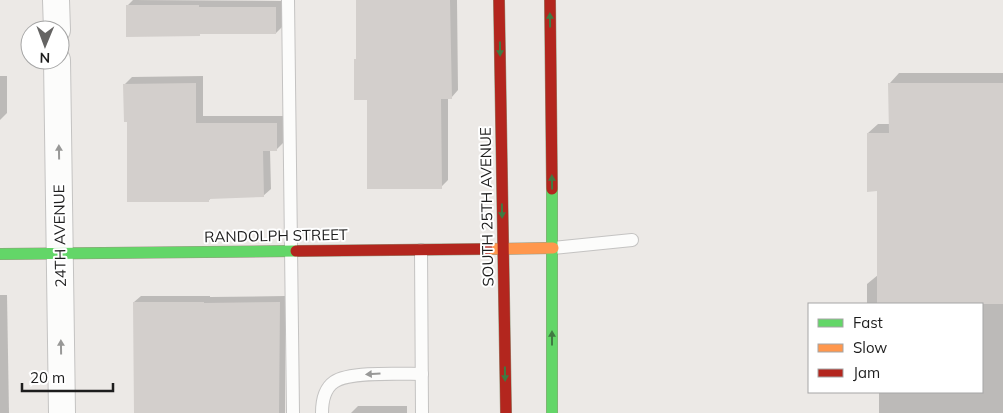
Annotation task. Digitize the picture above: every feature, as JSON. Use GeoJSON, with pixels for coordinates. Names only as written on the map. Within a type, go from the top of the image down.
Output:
{"type":"FeatureCollection","features":[{"type":"Feature","properties":{"kind":"main road","name":"SOUTH 25TH AVENUE"},"geometry":{"type":"LineString","coordinates":[[499,0],[506,413]]}},
{"type":"Feature","properties":{"kind":"main road"},"geometry":{"type":"LineString","coordinates":[[550,0],[553,248],[552,413]]}},
{"type":"Feature","properties":{"kind":"main road","name":"RANDOLPH STREET"},"geometry":{"type":"LineString","coordinates":[[0,254],[553,248]]}},
{"type":"Feature","properties":{"kind":"street"},"geometry":{"type":"LineString","coordinates":[[56,0],[57,20]]}},
{"type":"Feature","properties":{"kind":"street","name":"24TH AVENUE"},"geometry":{"type":"LineString","coordinates":[[57,70],[62,413]]}},
{"type":"Feature","properties":{"kind":"lane"},"geometry":{"type":"LineString","coordinates":[[288,0],[293,413]]}},
{"type":"Feature","properties":{"kind":"lane"},"geometry":{"type":"LineString","coordinates":[[553,248],[632,240]]}},
{"type":"Feature","properties":{"kind":"lane"},"geometry":{"type":"LineString","coordinates":[[422,250],[422,413]]}},
{"type":"Feature","properties":{"kind":"lane"},"geometry":{"type":"LineString","coordinates":[[322,413],[325,391],[334,381],[347,377],[376,374],[422,374]]}},
{"type":"Feature","properties":{"kind":"building"},"geometry":{"type":"Polygon","coordinates":[[[356,0],[450,0],[452,99],[441,99],[442,189],[367,189],[367,100],[354,100],[356,0]]]}},
{"type":"Feature","properties":{"kind":"building"},"geometry":{"type":"Polygon","coordinates":[[[126,5],[276,7],[276,34],[200,34],[200,36],[126,37],[126,5]]]}},
{"type":"Feature","properties":{"kind":"building"},"geometry":{"type":"Polygon","coordinates":[[[196,83],[196,123],[277,123],[277,151],[263,151],[264,197],[209,199],[209,202],[127,202],[127,122],[124,122],[123,84],[196,83]]]}},
{"type":"Feature","properties":{"kind":"building"},"geometry":{"type":"Polygon","coordinates":[[[888,83],[1003,83],[1003,304],[877,303],[877,191],[867,192],[867,133],[889,133],[888,83]]]}},
{"type":"Feature","properties":{"kind":"building"},"geometry":{"type":"Polygon","coordinates":[[[133,302],[280,302],[279,413],[134,413],[133,302]]]}},
{"type":"Feature","properties":{"kind":"traffic: fast"},"geometry":{"type":"LineString","coordinates":[[552,189],[552,413]]}},
{"type":"Feature","properties":{"kind":"traffic: fast"},"geometry":{"type":"LineString","coordinates":[[0,254],[296,251]]}},
{"type":"Feature","properties":{"kind":"traffic: slow"},"geometry":{"type":"LineString","coordinates":[[487,249],[553,248]]}},
{"type":"Feature","properties":{"kind":"traffic: jam"},"geometry":{"type":"LineString","coordinates":[[499,0],[506,413]]}},
{"type":"Feature","properties":{"kind":"traffic: jam"},"geometry":{"type":"LineString","coordinates":[[550,0],[552,189]]}},
{"type":"Feature","properties":{"kind":"traffic: jam"},"geometry":{"type":"LineString","coordinates":[[296,251],[487,249]]}}]}
